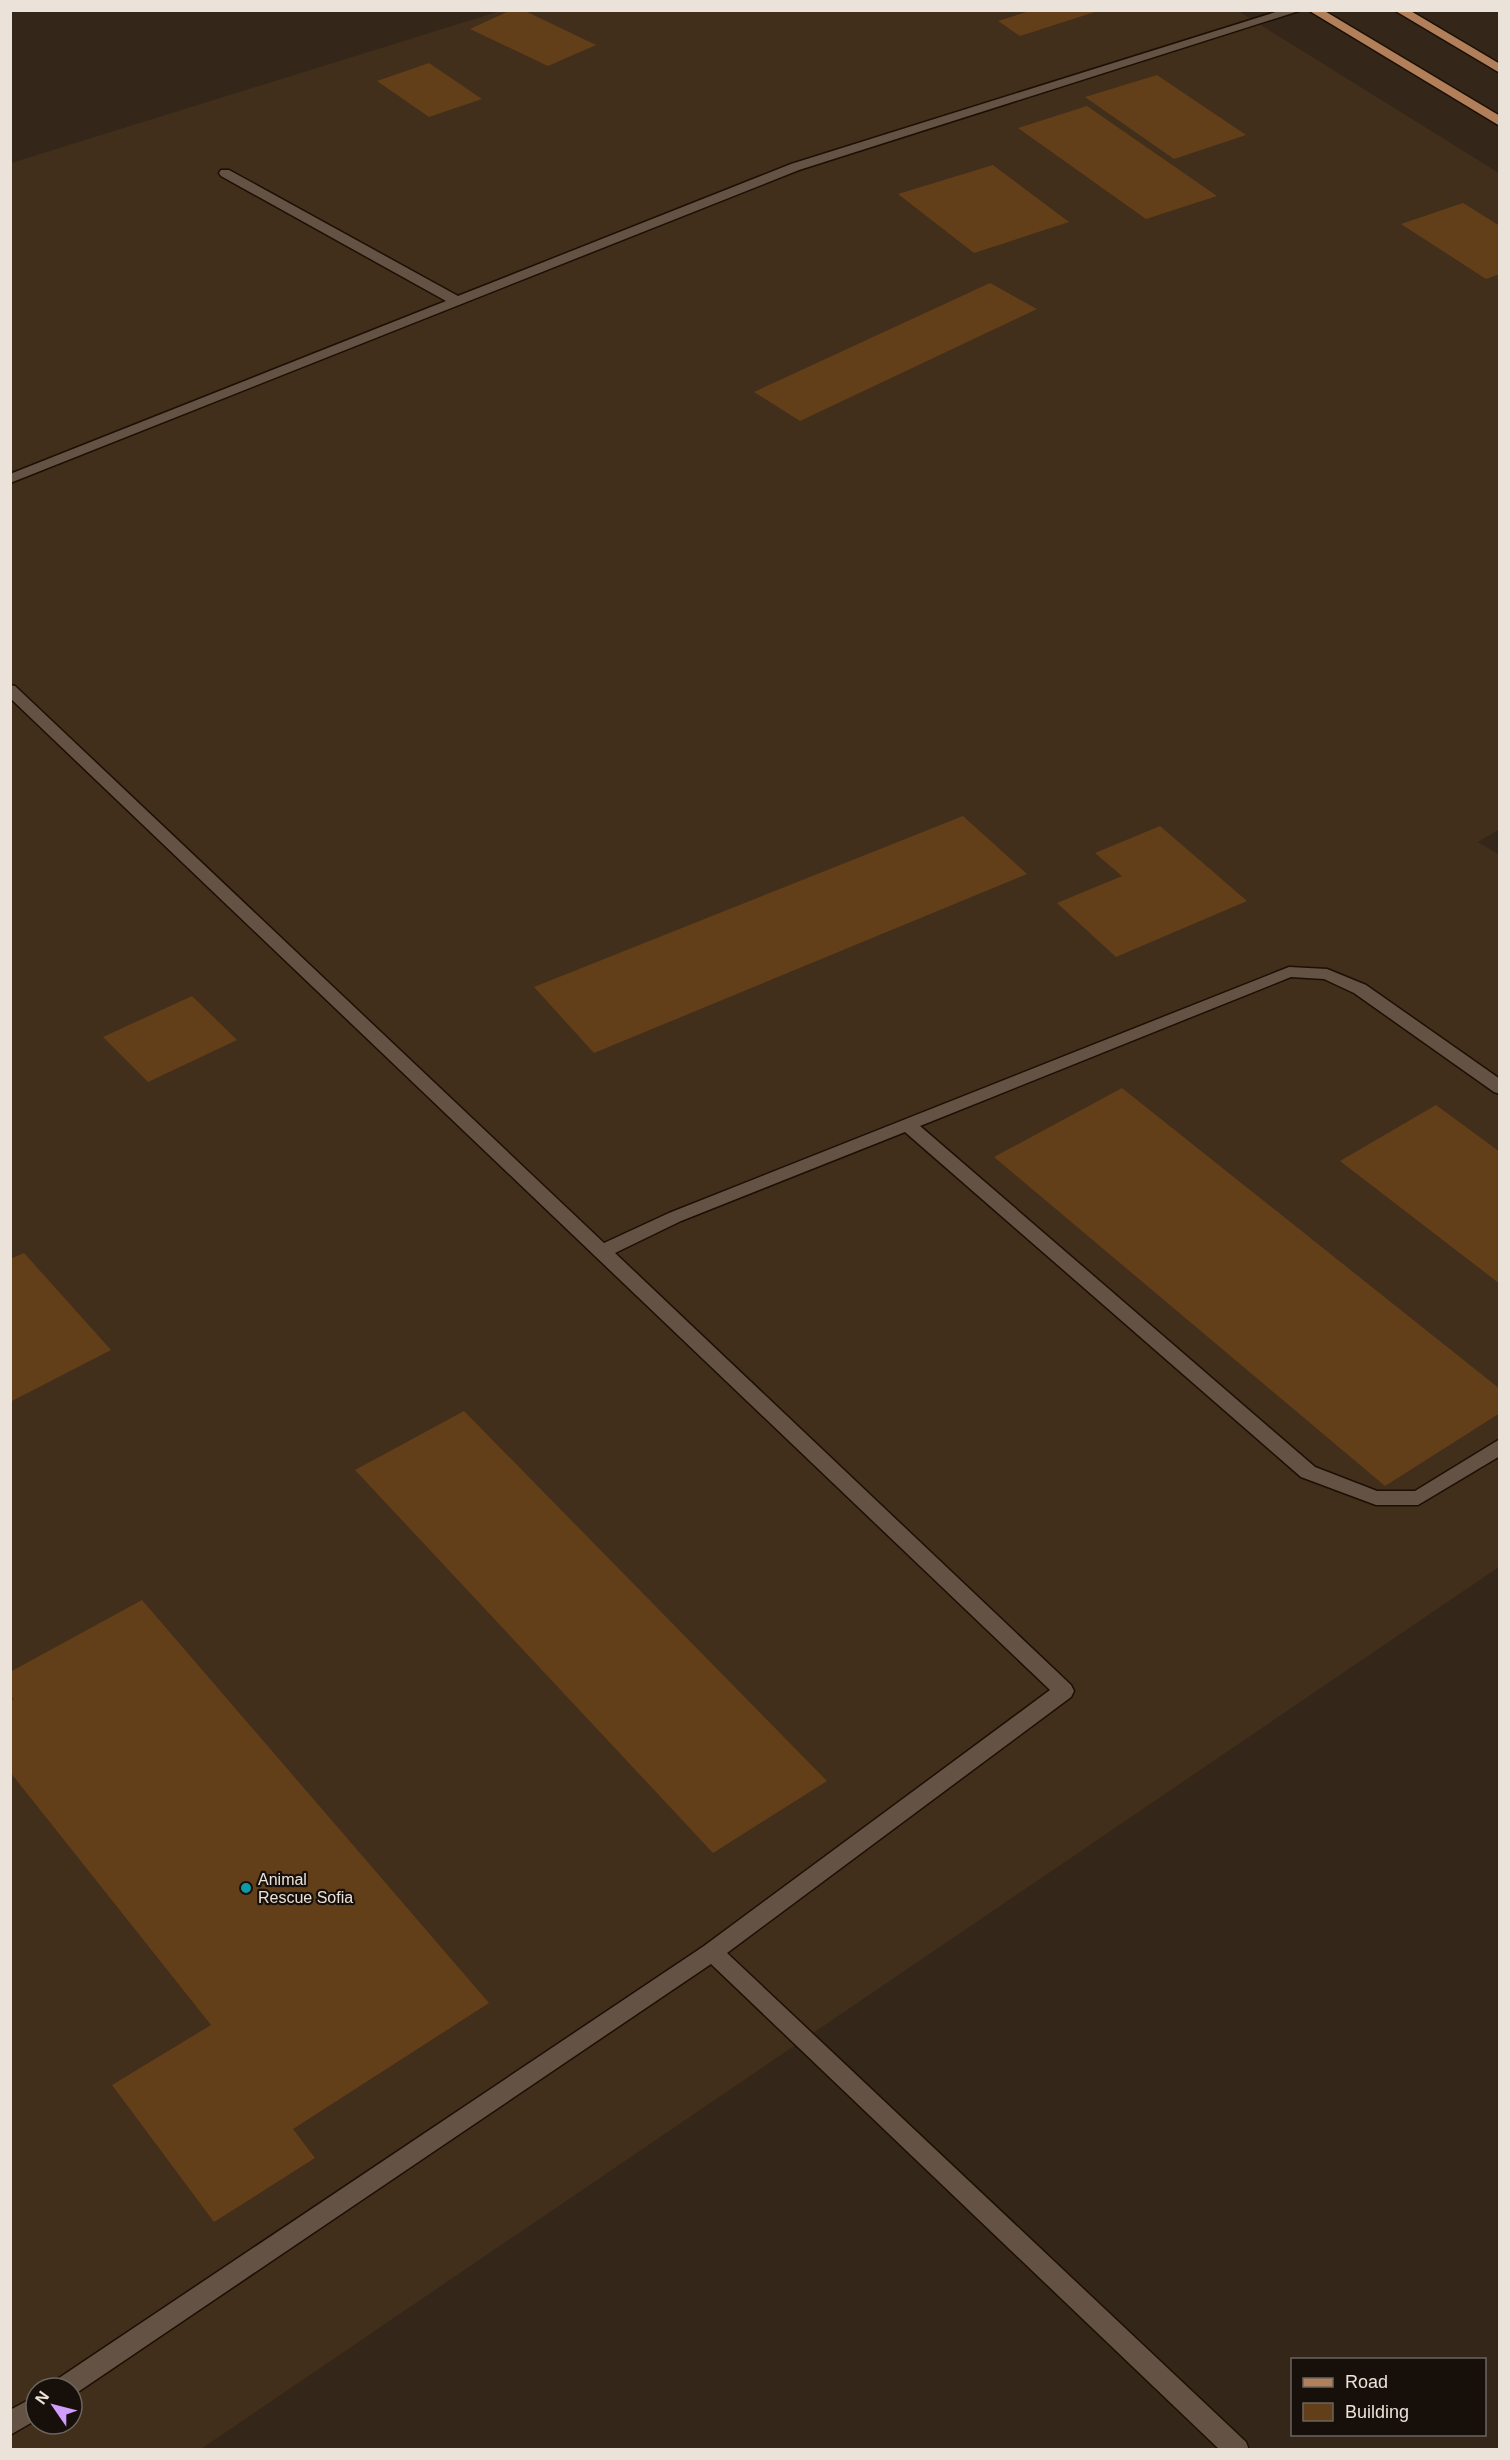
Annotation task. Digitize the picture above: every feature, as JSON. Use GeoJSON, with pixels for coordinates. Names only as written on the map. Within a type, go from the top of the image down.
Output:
{"type":"FeatureCollection","features":[{"type":"Feature","properties":{"kind":"main road"},"geometry":{"type":"LineString","coordinates":[[1314,10],[1500,122]]}},
{"type":"Feature","properties":{"kind":"main road"},"geometry":{"type":"LineString","coordinates":[[1400,10],[1500,69]]}},
{"type":"Feature","properties":{"kind":"lane"},"geometry":{"type":"LineString","coordinates":[[10,479],[795,166],[1296,10]]}},
{"type":"Feature","properties":{"kind":"lane"},"geometry":{"type":"LineString","coordinates":[[225,173],[456,302]]}},
{"type":"Feature","properties":{"kind":"lane"},"geometry":{"type":"LineString","coordinates":[[10,689],[1064,1691],[712,1952],[82,2376]]}},
{"type":"Feature","properties":{"kind":"lane"},"geometry":{"type":"LineString","coordinates":[[603,1251],[675,1217],[1289,972],[1327,974],[1360,989],[1500,1088]]}},
{"type":"Feature","properties":{"kind":"lane"},"geometry":{"type":"LineString","coordinates":[[908,1124],[1308,1472],[1376,1498],[1418,1498],[1500,1446]]}},
{"type":"Feature","properties":{"kind":"lane"},"geometry":{"type":"LineString","coordinates":[[712,1952],[1237,2450]]}},
{"type":"Feature","properties":{"kind":"lane"},"geometry":{"type":"LineString","coordinates":[[10,2424],[24,2415]]}},
{"type":"Feature","properties":{"kind":"shaded area"},"geometry":{"type":"Polygon","coordinates":[[[500,11],[1238,11],[1499,173],[1500,829],[1478,842],[1500,855],[1499,1567],[201,2449],[11,2450],[11,163],[500,11]]]}},
{"type":"Feature","properties":{"kind":"building"},"geometry":{"type":"Polygon","coordinates":[[[511,10],[523,10],[596,45],[548,66],[470,29],[511,10]]]}},
{"type":"Feature","properties":{"kind":"building"},"geometry":{"type":"Polygon","coordinates":[[[1033,10],[1098,11],[1020,36],[998,21],[1033,10]]]}},
{"type":"Feature","properties":{"kind":"building"},"geometry":{"type":"Polygon","coordinates":[[[429,63],[482,99],[429,117],[377,81],[429,63]]]}},
{"type":"Feature","properties":{"kind":"building"},"geometry":{"type":"Polygon","coordinates":[[[1157,75],[1246,135],[1174,159],[1085,97],[1157,75]]]}},
{"type":"Feature","properties":{"kind":"building"},"geometry":{"type":"Polygon","coordinates":[[[1087,106],[1217,196],[1146,219],[1018,128],[1087,106]]]}},
{"type":"Feature","properties":{"kind":"building"},"geometry":{"type":"Polygon","coordinates":[[[993,165],[1069,222],[974,253],[898,194],[993,165]]]}},
{"type":"Feature","properties":{"kind":"building"},"geometry":{"type":"Polygon","coordinates":[[[1463,203],[1500,226],[1500,274],[1486,279],[1401,224],[1463,203]]]}},
{"type":"Feature","properties":{"kind":"building"},"geometry":{"type":"Polygon","coordinates":[[[990,283],[1037,309],[800,421],[754,392],[990,283]]]}},
{"type":"Feature","properties":{"kind":"building"},"geometry":{"type":"Polygon","coordinates":[[[963,816],[1027,874],[594,1053],[534,987],[963,816]]]}},
{"type":"Feature","properties":{"kind":"building"},"geometry":{"type":"Polygon","coordinates":[[[1160,826],[1247,901],[1116,957],[1057,903],[1122,876],[1095,853],[1160,826]]]}},
{"type":"Feature","properties":{"kind":"building"},"geometry":{"type":"Polygon","coordinates":[[[192,996],[237,1040],[148,1082],[103,1037],[192,996]]]}},
{"type":"Feature","properties":{"kind":"building"},"geometry":{"type":"Polygon","coordinates":[[[1122,1088],[1500,1389],[1500,1413],[1385,1486],[994,1157],[1122,1088]]]}},
{"type":"Feature","properties":{"kind":"building"},"geometry":{"type":"Polygon","coordinates":[[[1436,1105],[1500,1152],[1500,1284],[1340,1161],[1436,1105]]]}},
{"type":"Feature","properties":{"kind":"building"},"geometry":{"type":"Polygon","coordinates":[[[24,1253],[111,1350],[10,1402],[10,1259],[24,1253]]]}},
{"type":"Feature","properties":{"kind":"building"},"geometry":{"type":"Polygon","coordinates":[[[464,1411],[827,1781],[713,1853],[355,1470],[464,1411]]]}},
{"type":"Feature","properties":{"kind":"building","name":"Animal Rescue Sofia"},"geometry":{"type":"Polygon","coordinates":[[[142,1600],[489,2003],[293,2129],[315,2158],[214,2222],[112,2085],[211,2025],[10,1772],[10,1701],[14,1699],[10,1696],[10,1672],[142,1600]]]}},
{"type":"Feature","properties":{"kind":"place","name":"Animal Rescue Sofia"},"geometry":{"type":"Point","coordinates":[246,1888]}}]}
